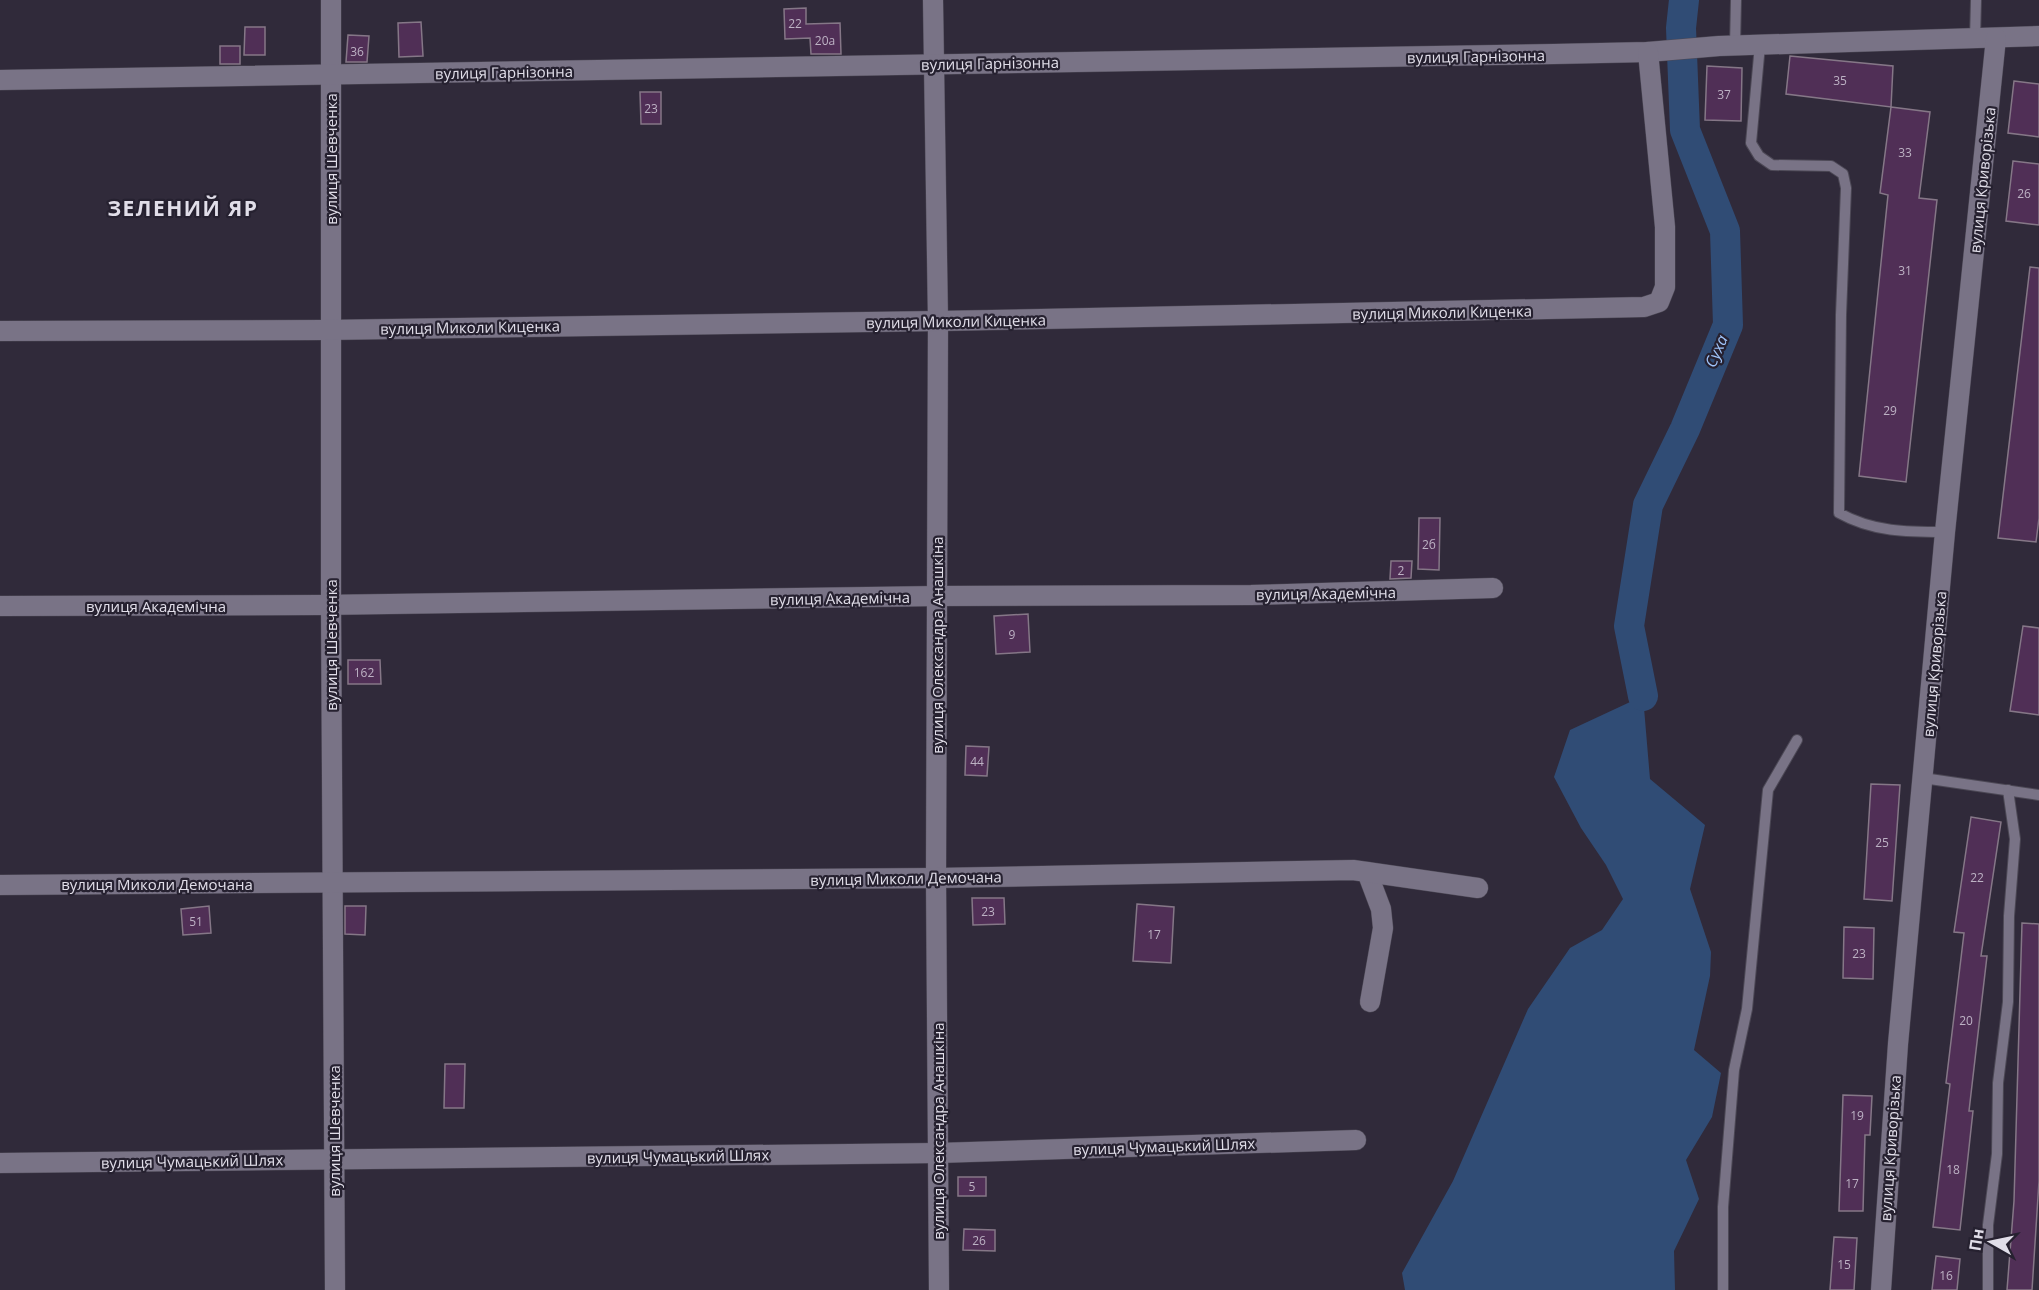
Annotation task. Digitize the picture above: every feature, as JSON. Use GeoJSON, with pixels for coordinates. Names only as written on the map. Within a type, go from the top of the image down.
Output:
{"type":"FeatureCollection","features":[{"type":"Feature","properties":{"kind":"street","name":"вулиця Шевченка"},"geometry":{"type":"LineString","coordinates":[[331,0],[331,329],[322,605],[323,884],[334,1159],[335,1290]]}},
{"type":"Feature","properties":{"kind":"street","name":"вулиця Олександра Анашкіна"},"geometry":{"type":"LineString","coordinates":[[933,0],[938,321],[936,878],[939,1290]]}},
{"type":"Feature","properties":{"kind":"street"},"geometry":{"type":"LineString","coordinates":[[1735,46],[2039,36]]}},
{"type":"Feature","properties":{"kind":"street","name":"вулиця Криворізька"},"geometry":{"type":"LineString","coordinates":[[1881,1290],[1898,1044],[1945,532],[1996,38]]}},
{"type":"Feature","properties":{"kind":"street","name":"вулиця Гарнізонна"},"geometry":{"type":"LineString","coordinates":[[0,80],[1648,52],[1735,46]]}},
{"type":"Feature","properties":{"kind":"street","name":"вулиця Миколи Киценка"},"geometry":{"type":"LineString","coordinates":[[0,330],[331,329],[938,321],[1644,307],[1659,303],[1665,287],[1665,227],[1648,52]]}},
{"type":"Feature","properties":{"kind":"street","name":"вулиця Академічна"},"geometry":{"type":"LineString","coordinates":[[0,606],[322,605],[938,596],[1251,595],[1493,588]]}},
{"type":"Feature","properties":{"kind":"street","name":"вулиця Миколи Демочана"},"geometry":{"type":"LineString","coordinates":[[0,885],[936,878],[1353,870],[1478,888]]}},
{"type":"Feature","properties":{"kind":"street"},"geometry":{"type":"LineString","coordinates":[[1366,872],[1381,909],[1383,928],[1370,1002]]}},
{"type":"Feature","properties":{"kind":"street","name":"вулиця Чумацький Шлях"},"geometry":{"type":"LineString","coordinates":[[0,1163],[938,1153],[1356,1140]]}},
{"type":"Feature","properties":{"kind":"lane"},"geometry":{"type":"LineString","coordinates":[[1735,46],[1736,0]]}},
{"type":"Feature","properties":{"kind":"lane"},"geometry":{"type":"LineString","coordinates":[[1975,39],[1976,0]]}},
{"type":"Feature","properties":{"kind":"lane"},"geometry":{"type":"LineString","coordinates":[[1760,45],[1751,143],[1759,156],[1772,165],[1831,166],[1843,174],[1846,188],[1841,315],[1839,513],[1854,521],[1897,532],[1945,532]]}},
{"type":"Feature","properties":{"kind":"lane"},"geometry":{"type":"LineString","coordinates":[[1723,1290],[1723,1207],[1734,1070],[1747,1009],[1768,790],[1797,740]]}},
{"type":"Feature","properties":{"kind":"lane"},"geometry":{"type":"LineString","coordinates":[[1923,778],[2039,795]]}},
{"type":"Feature","properties":{"kind":"lane"},"geometry":{"type":"LineString","coordinates":[[1988,1290],[1988,1225],[1997,1154],[1998,1083],[2008,1002],[2009,916],[2015,839],[2008,790]]}},
{"type":"Feature","properties":{"kind":"water"},"geometry":{"type":"Polygon","coordinates":[[[1643,696],[1650,779],[1705,825],[1690,889],[1711,952],[1710,976],[1694,1050],[1721,1073],[1712,1117],[1686,1160],[1699,1199],[1674,1251],[1675,1290],[1405,1290],[1402,1273],[1453,1181],[1528,1009],[1570,948],[1602,930],[1623,899],[1606,865],[1581,828],[1554,777],[1570,730],[1643,696]]]}},
{"type":"Feature","properties":{"kind":"building"},"geometry":{"type":"Polygon","coordinates":[[[806,8],[806,24],[840,23],[841,54],[811,54],[810,38],[785,39],[784,9],[806,8]]]}},
{"type":"Feature","properties":{"kind":"building"},"geometry":{"type":"Polygon","coordinates":[[[421,22],[423,56],[399,57],[398,23],[421,22]]]}},
{"type":"Feature","properties":{"kind":"building"},"geometry":{"type":"Polygon","coordinates":[[[245,27],[265,27],[265,55],[244,55],[245,27]]]}},
{"type":"Feature","properties":{"kind":"building"},"geometry":{"type":"Polygon","coordinates":[[[348,35],[369,36],[367,62],[346,62],[348,35]]]}},
{"type":"Feature","properties":{"kind":"building"},"geometry":{"type":"Polygon","coordinates":[[[220,46],[240,46],[240,64],[220,64],[220,46]]]}},
{"type":"Feature","properties":{"kind":"building"},"geometry":{"type":"Polygon","coordinates":[[[1790,56],[1893,66],[1891,107],[1786,94],[1790,56]]]}},
{"type":"Feature","properties":{"kind":"building"},"geometry":{"type":"Polygon","coordinates":[[[1707,66],[1742,68],[1741,121],[1705,120],[1707,66]]]}},
{"type":"Feature","properties":{"kind":"building"},"geometry":{"type":"Polygon","coordinates":[[[2014,81],[2039,84],[2039,137],[2008,133],[2014,81]]]}},
{"type":"Feature","properties":{"kind":"building"},"geometry":{"type":"Polygon","coordinates":[[[640,92],[661,92],[661,124],[641,124],[640,92]]]}},
{"type":"Feature","properties":{"kind":"building"},"geometry":{"type":"Polygon","coordinates":[[[1891,107],[1930,112],[1919,198],[1937,200],[1906,482],[1859,476],[1888,195],[1880,193],[1891,107]]]}},
{"type":"Feature","properties":{"kind":"building"},"geometry":{"type":"Polygon","coordinates":[[[2013,161],[2039,164],[2039,225],[2006,221],[2013,161]]]}},
{"type":"Feature","properties":{"kind":"building"},"geometry":{"type":"Polygon","coordinates":[[[2030,267],[2039,268],[2039,518],[2036,542],[1998,538],[2030,267]]]}},
{"type":"Feature","properties":{"kind":"building"},"geometry":{"type":"Polygon","coordinates":[[[1419,518],[1440,518],[1439,570],[1418,569],[1419,518]]]}},
{"type":"Feature","properties":{"kind":"building"},"geometry":{"type":"Polygon","coordinates":[[[1391,561],[1412,561],[1411,578],[1390,579],[1391,561]]]}},
{"type":"Feature","properties":{"kind":"building"},"geometry":{"type":"Polygon","coordinates":[[[1028,614],[1030,652],[996,654],[994,616],[1028,614]]]}},
{"type":"Feature","properties":{"kind":"building"},"geometry":{"type":"Polygon","coordinates":[[[2023,626],[2039,628],[2039,715],[2010,711],[2023,626]]]}},
{"type":"Feature","properties":{"kind":"building"},"geometry":{"type":"Polygon","coordinates":[[[348,660],[380,660],[381,684],[348,684],[348,660]]]}},
{"type":"Feature","properties":{"kind":"building"},"geometry":{"type":"Polygon","coordinates":[[[966,746],[989,747],[987,776],[965,775],[966,746]]]}},
{"type":"Feature","properties":{"kind":"building"},"geometry":{"type":"Polygon","coordinates":[[[1871,784],[1900,785],[1892,901],[1864,899],[1871,784]]]}},
{"type":"Feature","properties":{"kind":"building"},"geometry":{"type":"Polygon","coordinates":[[[1971,817],[2001,822],[1981,956],[1987,956],[1969,1111],[1973,1111],[1960,1230],[1933,1227],[1950,1084],[1946,1083],[1964,933],[1954,932],[1971,817]]]}},
{"type":"Feature","properties":{"kind":"building"},"geometry":{"type":"Polygon","coordinates":[[[972,898],[1004,898],[1005,924],[973,925],[972,898]]]}},
{"type":"Feature","properties":{"kind":"building"},"geometry":{"type":"Polygon","coordinates":[[[1137,904],[1174,907],[1171,963],[1133,961],[1137,904]]]}},
{"type":"Feature","properties":{"kind":"building"},"geometry":{"type":"Polygon","coordinates":[[[209,906],[211,933],[183,935],[181,909],[209,906]]]}},
{"type":"Feature","properties":{"kind":"building"},"geometry":{"type":"Polygon","coordinates":[[[345,906],[366,906],[365,935],[345,934],[345,906]]]}},
{"type":"Feature","properties":{"kind":"building"},"geometry":{"type":"Polygon","coordinates":[[[2022,923],[2039,924],[2039,1181],[2032,1290],[2007,1290],[2014,1201],[2022,923]]]}},
{"type":"Feature","properties":{"kind":"building"},"geometry":{"type":"Polygon","coordinates":[[[1844,927],[1874,928],[1873,979],[1843,978],[1844,927]]]}},
{"type":"Feature","properties":{"kind":"building"},"geometry":{"type":"Polygon","coordinates":[[[445,1064],[465,1064],[464,1108],[444,1108],[445,1064]]]}},
{"type":"Feature","properties":{"kind":"building"},"geometry":{"type":"Polygon","coordinates":[[[1843,1095],[1872,1096],[1870,1135],[1865,1135],[1863,1211],[1839,1211],[1843,1095]]]}},
{"type":"Feature","properties":{"kind":"building"},"geometry":{"type":"Polygon","coordinates":[[[958,1177],[986,1177],[986,1196],[958,1196],[958,1177]]]}},
{"type":"Feature","properties":{"kind":"building"},"geometry":{"type":"Polygon","coordinates":[[[964,1229],[995,1230],[995,1251],[963,1250],[964,1229]]]}},
{"type":"Feature","properties":{"kind":"building"},"geometry":{"type":"Polygon","coordinates":[[[1834,1237],[1857,1238],[1854,1290],[1830,1290],[1834,1237]]]}},
{"type":"Feature","properties":{"kind":"building"},"geometry":{"type":"Polygon","coordinates":[[[1936,1256],[1960,1259],[1957,1290],[1932,1290],[1936,1256]]]}},
{"type":"Feature","properties":{"kind":"waterway","name":"Суха"},"geometry":{"type":"LineString","coordinates":[[1643,696],[1629,626],[1648,505],[1685,429],[1728,325],[1725,231],[1685,130],[1681,28],[1684,0]]}},
{"type":"Feature","properties":{"kind":"district","name":"ЗЕЛЕНИЙ ЯР"},"geometry":{"type":"Point","coordinates":[183,208]}}]}
